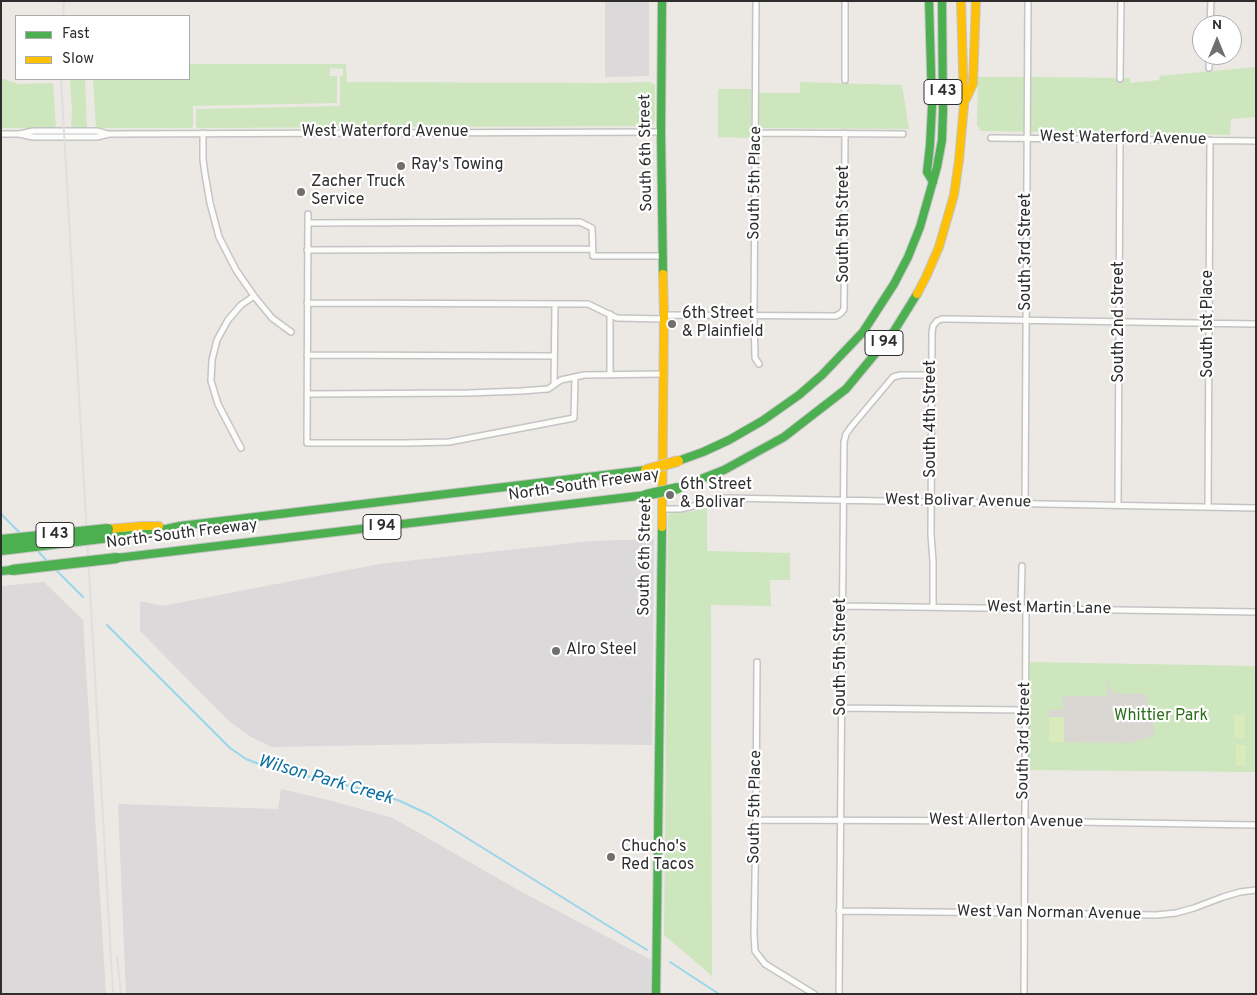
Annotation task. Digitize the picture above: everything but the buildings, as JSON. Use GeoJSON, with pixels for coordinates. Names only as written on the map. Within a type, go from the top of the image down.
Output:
{"type":"FeatureCollection","features":[{"type":"Feature","properties":{"kind":"main road","name":"South 6th Street"},"geometry":{"type":"LineString","coordinates":[[656,994],[664,317],[661,132],[662,1]]}},
{"type":"Feature","properties":{"kind":"main road"},"geometry":{"type":"LineString","coordinates":[[928,1],[932,114],[928,172],[932,182]]}},
{"type":"Feature","properties":{"kind":"main road","name":"North-South Freeway"},"geometry":{"type":"LineString","coordinates":[[1,550],[109,534],[143,534],[180,526],[646,470],[678,462],[703,452],[762,421],[799,395],[822,375],[863,332],[894,284],[908,257],[927,207],[942,140],[942,1]]}},
{"type":"Feature","properties":{"kind":"main road","name":"North-South Freeway"},"geometry":{"type":"LineString","coordinates":[[1,571],[646,495],[678,488],[724,470],[784,437],[846,389],[867,365],[894,331],[926,277],[939,247],[954,195],[959,160],[964,105],[962,1]]}},
{"type":"Feature","properties":{"kind":"main road"},"geometry":{"type":"LineString","coordinates":[[964,105],[972,84],[976,1]]}},
{"type":"Feature","properties":{"kind":"main road","name":"I 43"},"geometry":{"type":"LineString","coordinates":[[1,540],[109,534]]}},
{"type":"Feature","properties":{"kind":"street","name":"South 5th Place"},"geometry":{"type":"LineString","coordinates":[[756,1],[754,316],[755,358],[760,364]]}},
{"type":"Feature","properties":{"kind":"street"},"geometry":{"type":"LineString","coordinates":[[845,1],[845,80]]}},
{"type":"Feature","properties":{"kind":"street","name":"South 3rd Street"},"geometry":{"type":"LineString","coordinates":[[1025,503],[1028,1]]}},
{"type":"Feature","properties":{"kind":"street"},"geometry":{"type":"LineString","coordinates":[[1120,79],[1121,1]]}},
{"type":"Feature","properties":{"kind":"street"},"geometry":{"type":"LineString","coordinates":[[1210,15],[1211,1]]}},
{"type":"Feature","properties":{"kind":"street","name":"West Waterford Avenue"},"geometry":{"type":"LineString","coordinates":[[1,134],[19,134],[33,131],[93,131],[108,134],[661,132]]}},
{"type":"Feature","properties":{"kind":"street"},"geometry":{"type":"LineString","coordinates":[[756,132],[903,134]]}},
{"type":"Feature","properties":{"kind":"street"},"geometry":{"type":"LineString","coordinates":[[203,133],[205,174],[210,203],[220,236],[236,270],[254,296],[272,318],[291,332]]}},
{"type":"Feature","properties":{"kind":"street","name":"South 5th Street"},"geometry":{"type":"LineString","coordinates":[[754,316],[836,316],[842,313],[844,309],[845,133]]}},
{"type":"Feature","properties":{"kind":"street","name":"West Waterford Avenue"},"geometry":{"type":"LineString","coordinates":[[991,138],[1256,141]]}},
{"type":"Feature","properties":{"kind":"street","name":"South 2nd Street"},"geometry":{"type":"LineString","coordinates":[[1118,505],[1120,139]]}},
{"type":"Feature","properties":{"kind":"street","name":"South 1st Place"},"geometry":{"type":"LineString","coordinates":[[1208,507],[1210,140]]}},
{"type":"Feature","properties":{"kind":"street"},"geometry":{"type":"LineString","coordinates":[[308,214],[307,443],[449,442],[574,418],[575,377]]}},
{"type":"Feature","properties":{"kind":"street"},"geometry":{"type":"LineString","coordinates":[[308,223],[580,222],[592,228],[593,256],[664,256]]}},
{"type":"Feature","properties":{"kind":"street"},"geometry":{"type":"LineString","coordinates":[[307,250],[593,250]]}},
{"type":"Feature","properties":{"kind":"street"},"geometry":{"type":"LineString","coordinates":[[241,448],[218,404],[211,381],[212,360],[217,340],[228,320],[254,296]]}},
{"type":"Feature","properties":{"kind":"street"},"geometry":{"type":"LineString","coordinates":[[307,303],[588,304],[617,318],[754,316]]}},
{"type":"Feature","properties":{"kind":"street"},"geometry":{"type":"LineString","coordinates":[[554,385],[555,304]]}},
{"type":"Feature","properties":{"kind":"street"},"geometry":{"type":"LineString","coordinates":[[610,314],[610,375]]}},
{"type":"Feature","properties":{"kind":"street","name":"South 4th Street"},"geometry":{"type":"LineString","coordinates":[[933,607],[932,329],[936,321],[944,319],[1027,320]]}},
{"type":"Feature","properties":{"kind":"street"},"geometry":{"type":"LineString","coordinates":[[1027,320],[1256,324]]}},
{"type":"Feature","properties":{"kind":"street"},"geometry":{"type":"LineString","coordinates":[[307,355],[554,356]]}},
{"type":"Feature","properties":{"kind":"street"},"geometry":{"type":"LineString","coordinates":[[306,394],[486,392],[548,389],[561,380],[584,375],[663,374]]}},
{"type":"Feature","properties":{"kind":"street","name":"South 5th Street"},"geometry":{"type":"LineString","coordinates":[[839,994],[844,442],[846,434],[851,427],[893,377],[901,375],[932,375]]}},
{"type":"Feature","properties":{"kind":"street","name":"West Bolivar Avenue"},"geometry":{"type":"LineString","coordinates":[[661,509],[680,509],[710,500],[726,498],[1256,508]]}},
{"type":"Feature","properties":{"kind":"street","name":"South 3rd Street"},"geometry":{"type":"LineString","coordinates":[[1022,566],[1025,710],[1024,994]]}},
{"type":"Feature","properties":{"kind":"street","name":"West Martin Lane"},"geometry":{"type":"LineString","coordinates":[[843,606],[1256,612]]}},
{"type":"Feature","properties":{"kind":"street","name":"South 5th Place"},"geometry":{"type":"LineString","coordinates":[[757,662],[754,934],[756,951],[765,964],[814,994]]}},
{"type":"Feature","properties":{"kind":"street"},"geometry":{"type":"LineString","coordinates":[[842,708],[1025,710]]}},
{"type":"Feature","properties":{"kind":"street","name":"West Allerton Avenue"},"geometry":{"type":"LineString","coordinates":[[756,820],[1256,825]]}},
{"type":"Feature","properties":{"kind":"street","name":"West Van Norman Avenue"},"geometry":{"type":"LineString","coordinates":[[839,911],[1156,915],[1176,913],[1240,892],[1256,890]]}},
{"type":"Feature","properties":{"kind":"shaded area"},"geometry":{"type":"Polygon","coordinates":[[[605,1],[649,1],[649,76],[605,77],[605,1]]]}},
{"type":"Feature","properties":{"kind":"shaded area"},"geometry":{"type":"Polygon","coordinates":[[[654,539],[652,745],[490,743],[272,747],[251,737],[229,721],[140,631],[140,601],[163,606],[379,564],[591,541],[654,539]]]}},
{"type":"Feature","properties":{"kind":"shaded area"},"geometry":{"type":"Polygon","coordinates":[[[44,582],[83,620],[106,994],[1,994],[1,586],[44,582]]]}},
{"type":"Feature","properties":{"kind":"shaded area"},"geometry":{"type":"Polygon","coordinates":[[[1108,681],[1110,681],[1110,688],[1115,694],[1146,694],[1155,731],[1152,736],[1130,743],[1064,742],[1064,717],[1049,717],[1049,710],[1063,710],[1063,696],[1107,696],[1108,681]]]}},
{"type":"Feature","properties":{"kind":"shaded area"},"geometry":{"type":"Polygon","coordinates":[[[281,789],[393,818],[518,890],[651,960],[651,994],[126,994],[118,804],[278,809],[281,789]]]}},
{"type":"Feature","properties":{"kind":"green space"},"geometry":{"type":"Polygon","coordinates":[[[190,64],[346,64],[347,82],[650,82],[655,85],[655,120],[649,126],[197,128],[196,126],[196,109],[340,106],[340,76],[343,76],[343,69],[330,68],[330,76],[337,76],[337,103],[193,106],[193,126],[191,128],[96,128],[93,80],[190,80],[190,64]]]}},
{"type":"Feature","properties":{"kind":"green space"},"geometry":{"type":"Polygon","coordinates":[[[1256,67],[1256,117],[1231,119],[1230,135],[980,131],[977,126],[978,77],[1130,78],[1130,83],[1159,80],[1160,76],[1256,67]]]}},
{"type":"Feature","properties":{"kind":"green space"},"geometry":{"type":"Polygon","coordinates":[[[1,79],[19,84],[53,83],[56,128],[1,128],[1,79]]]}},
{"type":"Feature","properties":{"kind":"green space"},"geometry":{"type":"Polygon","coordinates":[[[70,80],[85,80],[86,128],[71,128],[70,80]]]}},
{"type":"Feature","properties":{"kind":"green space"},"geometry":{"type":"Polygon","coordinates":[[[800,82],[902,85],[909,129],[761,127],[759,123],[759,93],[800,93],[800,82]]]}},
{"type":"Feature","properties":{"kind":"green space"},"geometry":{"type":"Polygon","coordinates":[[[718,89],[751,89],[751,138],[718,137],[718,89]]]}},
{"type":"Feature","properties":{"kind":"green space"},"geometry":{"type":"Polygon","coordinates":[[[707,507],[707,551],[790,553],[790,580],[770,580],[771,606],[711,605],[712,976],[664,935],[668,516],[671,512],[690,512],[707,507]]]}},
{"type":"Feature","properties":{"kind":"green space","name":"Whittier Park"},"geometry":{"type":"Polygon","coordinates":[[[1029,662],[1256,666],[1256,772],[1028,770],[1029,662]]]}},
{"type":"Feature","properties":{"kind":"green space"},"geometry":{"type":"Polygon","coordinates":[[[1234,715],[1245,715],[1245,738],[1234,738],[1234,715]]]}},
{"type":"Feature","properties":{"kind":"green space"},"geometry":{"type":"Polygon","coordinates":[[[1049,717],[1064,717],[1064,742],[1049,742],[1049,717]]]}},
{"type":"Feature","properties":{"kind":"green space"},"geometry":{"type":"Polygon","coordinates":[[[1236,745],[1246,745],[1246,766],[1236,766],[1236,745]]]}},
{"type":"Feature","properties":{"kind":"waterway","name":"Wilson Park Creek"},"geometry":{"type":"LineString","coordinates":[[1,514],[20,533]]}},
{"type":"Feature","properties":{"kind":"waterway","name":"Wilson Park Creek"},"geometry":{"type":"LineString","coordinates":[[36,549],[48,562]]}},
{"type":"Feature","properties":{"kind":"waterway","name":"Wilson Park Creek"},"geometry":{"type":"LineString","coordinates":[[55,569],[83,597]]}},
{"type":"Feature","properties":{"kind":"waterway","name":"Wilson Park Creek"},"geometry":{"type":"LineString","coordinates":[[107,625],[230,748],[246,759],[264,766],[375,792],[430,815],[647,950]]}},
{"type":"Feature","properties":{"kind":"waterway","name":"Wilson Park Creek"},"geometry":{"type":"LineString","coordinates":[[670,962],[719,994]]}},
{"type":"Feature","properties":{"kind":"railway"},"geometry":{"type":"LineString","coordinates":[[63,15],[64,1]]}},
{"type":"Feature","properties":{"kind":"railway"},"geometry":{"type":"LineString","coordinates":[[61,80],[113,994]]}},
{"type":"Feature","properties":{"kind":"railway"},"geometry":{"type":"LineString","coordinates":[[117,957],[121,994]]}},
{"type":"Feature","properties":{"kind":"traffic: fast"},"geometry":{"type":"LineString","coordinates":[[662,1],[663,274]]}},
{"type":"Feature","properties":{"kind":"traffic: fast"},"geometry":{"type":"LineString","coordinates":[[929,1],[932,106],[927,172],[933,182]]}},
{"type":"Feature","properties":{"kind":"traffic: fast"},"geometry":{"type":"LineString","coordinates":[[678,461],[729,440],[762,421],[799,395],[822,375],[863,332],[894,284],[908,257],[920,227],[937,167],[942,140],[942,1]]}},
{"type":"Feature","properties":{"kind":"traffic: fast"},"geometry":{"type":"LineString","coordinates":[[678,488],[724,470],[784,437],[846,389],[894,331],[917,294]]}},
{"type":"Feature","properties":{"kind":"traffic: fast"},"geometry":{"type":"LineString","coordinates":[[110,537],[143,534],[180,526],[646,470]]}},
{"type":"Feature","properties":{"kind":"traffic: fast"},"geometry":{"type":"LineString","coordinates":[[646,495],[678,488]]}},
{"type":"Feature","properties":{"kind":"traffic: fast"},"geometry":{"type":"LineString","coordinates":[[117,558],[646,495]]}},
{"type":"Feature","properties":{"kind":"traffic: fast"},"geometry":{"type":"LineString","coordinates":[[656,994],[662,527]]}},
{"type":"Feature","properties":{"kind":"traffic: fast"},"geometry":{"type":"LineString","coordinates":[[1,540],[108,529]]}},
{"type":"Feature","properties":{"kind":"traffic: fast"},"geometry":{"type":"LineString","coordinates":[[1,550],[110,537]]}},
{"type":"Feature","properties":{"kind":"traffic: fast"},"geometry":{"type":"LineString","coordinates":[[12,570],[117,558]]}},
{"type":"Feature","properties":{"kind":"traffic: fast"},"geometry":{"type":"LineString","coordinates":[[1,571],[12,570]]}},
{"type":"Feature","properties":{"kind":"traffic: slow"},"geometry":{"type":"LineString","coordinates":[[917,294],[939,247],[954,195],[964,105],[961,1]]}},
{"type":"Feature","properties":{"kind":"traffic: slow"},"geometry":{"type":"LineString","coordinates":[[966,99],[973,84],[976,1]]}},
{"type":"Feature","properties":{"kind":"traffic: slow"},"geometry":{"type":"LineString","coordinates":[[662,527],[663,274]]}},
{"type":"Feature","properties":{"kind":"traffic: slow"},"geometry":{"type":"LineString","coordinates":[[646,470],[678,461]]}},
{"type":"Feature","properties":{"kind":"traffic: slow"},"geometry":{"type":"LineString","coordinates":[[108,529],[159,526]]}},
{"type":"Feature","properties":{"kind":"place","name":"Ray's Towing"},"geometry":{"type":"Point","coordinates":[401,166]}},
{"type":"Feature","properties":{"kind":"place","name":"Zacher Truck Service"},"geometry":{"type":"Point","coordinates":[301,192]}},
{"type":"Feature","properties":{"kind":"place","name":"6th Street & Plainfield"},"geometry":{"type":"Point","coordinates":[672,324]}},
{"type":"Feature","properties":{"kind":"place","name":"6th Street & Bolivar"},"geometry":{"type":"Point","coordinates":[670,495]}},
{"type":"Feature","properties":{"kind":"place","name":"Alro Steel"},"geometry":{"type":"Point","coordinates":[556,651]}},
{"type":"Feature","properties":{"kind":"place","name":"Chucho's Red Tacos"},"geometry":{"type":"Point","coordinates":[611,857]}}]}
